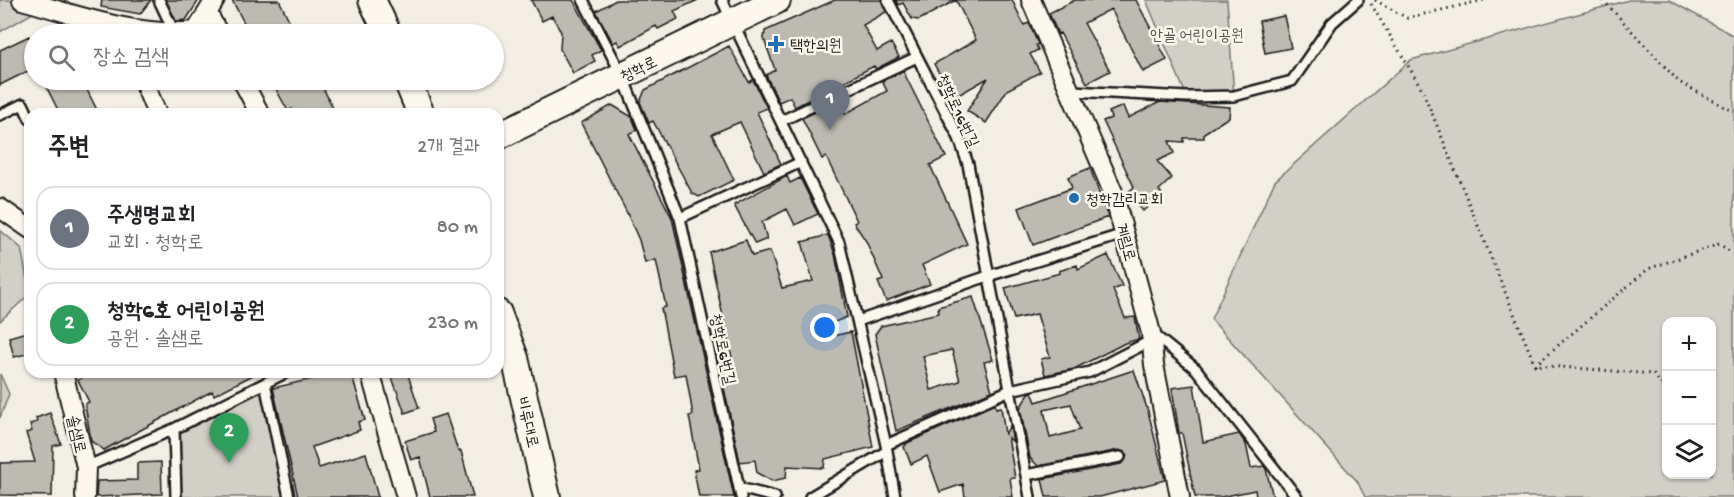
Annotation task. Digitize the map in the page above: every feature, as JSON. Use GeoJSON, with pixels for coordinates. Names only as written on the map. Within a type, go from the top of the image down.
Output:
{"type":"FeatureCollection","features":[{"type":"Feature","properties":{"kind":"street"},"geometry":{"type":"LineString","coordinates":[[22,0],[102,24]]}},
{"type":"Feature","properties":{"kind":"street"},"geometry":{"type":"LineString","coordinates":[[372,0],[383,24]]}},
{"type":"Feature","properties":{"kind":"street","name":"청학로"},"geometry":{"type":"LineString","coordinates":[[504,133],[622,75],[727,11],[777,0]]}},
{"type":"Feature","properties":{"kind":"street","name":"계림로"},"geometry":{"type":"LineString","coordinates":[[1031,0],[1072,91],[1113,192],[1151,337],[1180,497]]}},
{"type":"Feature","properties":{"kind":"street"},"geometry":{"type":"LineString","coordinates":[[201,24],[212,7]]}},
{"type":"Feature","properties":{"kind":"street"},"geometry":{"type":"LineString","coordinates":[[212,7],[216,24]]}},
{"type":"Feature","properties":{"kind":"street"},"geometry":{"type":"LineString","coordinates":[[147,90],[155,108]]}},
{"type":"Feature","properties":{"kind":"street"},"geometry":{"type":"LineString","coordinates":[[247,90],[257,108]]}},
{"type":"Feature","properties":{"kind":"street"},"geometry":{"type":"LineString","coordinates":[[411,90],[419,108]]}},
{"type":"Feature","properties":{"kind":"street"},"geometry":{"type":"LineString","coordinates":[[0,208],[24,225]]}},
{"type":"Feature","properties":{"kind":"street","name":"비류대로"},"geometry":{"type":"LineString","coordinates":[[504,329],[515,358],[547,497]]}},
{"type":"Feature","properties":{"kind":"street","name":"솔샘로"},"geometry":{"type":"LineString","coordinates":[[64,378],[86,467],[85,497]]}},
{"type":"Feature","properties":{"kind":"street"},"geometry":{"type":"LineString","coordinates":[[372,378],[406,497]]}},
{"type":"Feature","properties":{"kind":"lane"},"geometry":{"type":"LineString","coordinates":[[159,0],[170,24]]}},
{"type":"Feature","properties":{"kind":"lane","name":"청학로6번길"},"geometry":{"type":"LineString","coordinates":[[583,0],[622,75],[680,218],[740,492],[775,497]]}},
{"type":"Feature","properties":{"kind":"lane","name":"청학로16번길"},"geometry":{"type":"LineString","coordinates":[[888,0],[958,138],[968,164],[1030,497]]}},
{"type":"Feature","properties":{"kind":"lane"},"geometry":{"type":"LineString","coordinates":[[1072,91],[1187,97],[1233,96],[1292,81],[1332,23],[1358,0]]}},
{"type":"Feature","properties":{"kind":"lane"},"geometry":{"type":"LineString","coordinates":[[727,11],[839,242],[887,448],[895,497]]}},
{"type":"Feature","properties":{"kind":"lane"},"geometry":{"type":"LineString","coordinates":[[781,121],[917,57]]}},
{"type":"Feature","properties":{"kind":"lane"},"geometry":{"type":"LineString","coordinates":[[0,115],[23,104],[25,108]]}},
{"type":"Feature","properties":{"kind":"lane"},"geometry":{"type":"LineString","coordinates":[[680,218],[801,162]]}},
{"type":"Feature","properties":{"kind":"lane"},"geometry":{"type":"LineString","coordinates":[[858,321],[988,276],[1125,234]]}},
{"type":"Feature","properties":{"kind":"lane"},"geometry":{"type":"LineString","coordinates":[[810,497],[887,448],[1010,390],[1090,372],[1151,337],[1196,369],[1297,497]]}},
{"type":"Feature","properties":{"kind":"lane"},"geometry":{"type":"LineString","coordinates":[[86,467],[174,429],[275,378]]}},
{"type":"Feature","properties":{"kind":"lane"},"geometry":{"type":"LineString","coordinates":[[265,383],[289,497]]}},
{"type":"Feature","properties":{"kind":"lane"},"geometry":{"type":"LineString","coordinates":[[174,429],[176,497]]}},
{"type":"Feature","properties":{"kind":"lane"},"geometry":{"type":"LineString","coordinates":[[1026,475],[1120,457]]}},
{"type":"Feature","properties":{"kind":"path"},"geometry":{"type":"LineString","coordinates":[[1368,0],[1422,89],[1535,365]]}},
{"type":"Feature","properties":{"kind":"path"},"geometry":{"type":"LineString","coordinates":[[1375,0],[1407,18],[1484,0]]}},
{"type":"Feature","properties":{"kind":"path"},"geometry":{"type":"LineString","coordinates":[[1604,0],[1680,82],[1734,112]]}},
{"type":"Feature","properties":{"kind":"path"},"geometry":{"type":"LineString","coordinates":[[1535,365],[1648,269],[1719,244],[1734,254]]}},
{"type":"Feature","properties":{"kind":"path"},"geometry":{"type":"LineString","coordinates":[[1535,365],[1653,374],[1662,384]]}},
{"type":"Feature","properties":{"kind":"green space"},"geometry":{"type":"Polygon","coordinates":[[[0,0],[22,0],[45,6],[0,32],[0,0]]]}},
{"type":"Feature","properties":{"kind":"green space","name":"안골 어린이공원"},"geometry":{"type":"Polygon","coordinates":[[[1146,0],[1227,0],[1234,96],[1187,97],[1146,0]]]}},
{"type":"Feature","properties":{"kind":"green space"},"geometry":{"type":"Polygon","coordinates":[[[1629,0],[1669,0],[1734,36],[1734,497],[1365,497],[1357,481],[1211,319],[1275,181],[1411,60],[1629,0]]]}},
{"type":"Feature","properties":{"kind":"green space"},"geometry":{"type":"Polygon","coordinates":[[[0,230],[21,248],[24,263],[24,299],[0,321],[0,230]]]}},
{"type":"Feature","properties":{"kind":"green space"},"geometry":{"type":"Polygon","coordinates":[[[0,374],[9,394],[0,418],[0,374]]]}},
{"type":"Feature","properties":{"kind":"green space"},"geometry":{"type":"Polygon","coordinates":[[[265,383],[289,497],[176,497],[174,429],[265,383]]]}},
{"type":"Feature","properties":{"kind":"building"},"geometry":{"type":"Polygon","coordinates":[[[102,0],[151,0],[140,14],[101,7],[102,0]]]}},
{"type":"Feature","properties":{"kind":"building"},"geometry":{"type":"Polygon","coordinates":[[[166,0],[199,0],[186,20],[176,21],[166,0]]]}},
{"type":"Feature","properties":{"kind":"building"},"geometry":{"type":"Polygon","coordinates":[[[232,0],[279,0],[291,24],[245,24],[232,0]]]}},
{"type":"Feature","properties":{"kind":"building"},"geometry":{"type":"Polygon","coordinates":[[[531,0],[573,0],[601,50],[592,55],[595,61],[573,73],[560,49],[561,32],[552,16],[542,21],[531,0]]]}},
{"type":"Feature","properties":{"kind":"building"},"geometry":{"type":"Polygon","coordinates":[[[616,0],[698,0],[674,11],[678,19],[658,29],[656,26],[620,46],[617,41],[613,43],[596,11],[616,0]]]}},
{"type":"Feature","properties":{"kind":"building"},"geometry":{"type":"Polygon","coordinates":[[[835,0],[881,0],[886,12],[863,25],[877,51],[891,43],[899,57],[876,69],[874,66],[795,107],[790,97],[779,102],[766,75],[775,70],[764,39],[765,31],[835,0]]]}},
{"type":"Feature","properties":{"kind":"building"},"geometry":{"type":"Polygon","coordinates":[[[896,0],[956,0],[919,20],[912,19],[903,3],[898,5],[896,0]]]}},
{"type":"Feature","properties":{"kind":"building"},"geometry":{"type":"Polygon","coordinates":[[[956,0],[1012,0],[1024,25],[1029,23],[1038,44],[1036,45],[1038,50],[1030,54],[1040,72],[1007,90],[986,123],[967,111],[988,78],[953,98],[934,64],[976,40],[956,0]]]}},
{"type":"Feature","properties":{"kind":"building"},"geometry":{"type":"Polygon","coordinates":[[[1075,0],[1136,0],[1167,60],[1143,72],[1111,9],[1084,23],[1110,71],[1087,83],[1060,33],[1058,34],[1049,13],[1075,0]]]}},
{"type":"Feature","properties":{"kind":"building"},"geometry":{"type":"Polygon","coordinates":[[[1284,16],[1291,48],[1265,53],[1259,21],[1284,16]]]}},
{"type":"Feature","properties":{"kind":"building"},"geometry":{"type":"Polygon","coordinates":[[[24,38],[24,73],[0,85],[0,50],[24,38]]]}},
{"type":"Feature","properties":{"kind":"building"},"geometry":{"type":"Polygon","coordinates":[[[729,46],[749,82],[753,80],[767,108],[757,112],[781,164],[764,172],[740,122],[712,134],[734,180],[699,197],[692,193],[653,121],[649,123],[640,102],[645,90],[729,46]]]}},
{"type":"Feature","properties":{"kind":"building"},"geometry":{"type":"Polygon","coordinates":[[[903,71],[946,157],[930,165],[967,244],[922,265],[930,284],[886,301],[878,282],[883,280],[866,241],[854,223],[857,221],[826,157],[822,159],[802,118],[839,101],[845,114],[887,91],[882,81],[903,71]]]}},
{"type":"Feature","properties":{"kind":"building"},"geometry":{"type":"Polygon","coordinates":[[[48,90],[87,90],[96,108],[57,108],[48,90]]]}},
{"type":"Feature","properties":{"kind":"building"},"geometry":{"type":"Polygon","coordinates":[[[276,90],[324,90],[333,108],[286,108],[276,90]]]}},
{"type":"Feature","properties":{"kind":"building"},"geometry":{"type":"Polygon","coordinates":[[[1160,102],[1230,107],[1229,117],[1204,133],[1204,138],[1184,138],[1184,142],[1169,141],[1174,153],[1157,161],[1172,178],[1159,190],[1162,194],[1143,211],[1127,193],[1134,187],[1103,121],[1111,118],[1109,112],[1123,106],[1128,118],[1160,102]]]}},
{"type":"Feature","properties":{"kind":"building"},"geometry":{"type":"Polygon","coordinates":[[[612,105],[632,117],[637,130],[629,134],[672,218],[734,497],[699,497],[694,470],[699,469],[689,416],[693,415],[686,374],[674,376],[661,308],[666,307],[656,260],[645,263],[639,240],[626,211],[581,123],[612,105]]]}},
{"type":"Feature","properties":{"kind":"building","name":"청학감리교회"},"geometry":{"type":"Polygon","coordinates":[[[1090,168],[1108,217],[1033,245],[1019,208],[1072,188],[1068,177],[1090,168]]]}},
{"type":"Feature","properties":{"kind":"building"},"geometry":{"type":"Polygon","coordinates":[[[787,176],[790,183],[800,178],[818,214],[795,225],[787,209],[762,222],[767,239],[755,244],[734,205],[787,176]]]}},
{"type":"Feature","properties":{"kind":"building"},"geometry":{"type":"Polygon","coordinates":[[[828,235],[835,254],[847,317],[820,328],[823,338],[851,332],[873,447],[825,459],[824,468],[787,466],[786,478],[772,481],[757,473],[755,460],[740,462],[722,379],[736,376],[709,252],[746,240],[752,256],[770,251],[782,288],[813,281],[802,242],[828,235]]]}},
{"type":"Feature","properties":{"kind":"building"},"geometry":{"type":"Polygon","coordinates":[[[1108,255],[1122,286],[1113,290],[1125,318],[1135,317],[1139,339],[1125,343],[1074,369],[1045,375],[1041,359],[1050,357],[1037,314],[1014,319],[1005,288],[1060,273],[1059,271],[1077,265],[1078,269],[1108,255]]]}},
{"type":"Feature","properties":{"kind":"building"},"geometry":{"type":"Polygon","coordinates":[[[973,297],[993,360],[984,362],[992,391],[896,431],[875,334],[881,326],[939,313],[938,307],[973,297]],[[952,350],[923,356],[931,390],[960,381],[952,350]]]}},
{"type":"Feature","properties":{"kind":"building"},"geometry":{"type":"Polygon","coordinates":[[[24,333],[24,354],[14,357],[9,337],[24,333]]]}},
{"type":"Feature","properties":{"kind":"building"},"geometry":{"type":"Polygon","coordinates":[[[1134,370],[1148,411],[1165,480],[1100,497],[1046,497],[1042,479],[1121,464],[1127,456],[1125,452],[1119,450],[1038,466],[1030,458],[1020,408],[1029,393],[1032,392],[1036,402],[1134,370]],[[1071,404],[1044,410],[1050,438],[1080,430],[1071,404]]]}},
{"type":"Feature","properties":{"kind":"building"},"geometry":{"type":"Polygon","coordinates":[[[82,378],[247,378],[214,395],[212,391],[104,450],[91,441],[85,404],[89,402],[78,380],[82,378]]]}},
{"type":"Feature","properties":{"kind":"building"},"geometry":{"type":"Polygon","coordinates":[[[317,378],[353,378],[365,420],[358,422],[360,430],[312,447],[319,468],[366,453],[378,497],[298,497],[273,388],[317,378]]]}},
{"type":"Feature","properties":{"kind":"building"},"geometry":{"type":"Polygon","coordinates":[[[392,378],[409,378],[419,408],[405,413],[392,378]]]}},
{"type":"Feature","properties":{"kind":"building"},"geometry":{"type":"Polygon","coordinates":[[[1194,385],[1203,442],[1239,434],[1246,444],[1251,468],[1264,466],[1266,469],[1273,497],[1256,497],[1255,490],[1221,497],[1195,497],[1182,433],[1179,433],[1172,388],[1194,385]]]}},
{"type":"Feature","properties":{"kind":"building"},"geometry":{"type":"Polygon","coordinates":[[[995,404],[996,408],[1001,407],[1005,434],[1010,426],[1013,442],[1008,437],[1015,478],[1010,478],[1013,497],[965,497],[963,484],[940,492],[927,456],[911,464],[904,447],[907,443],[995,404]]]}},
{"type":"Feature","properties":{"kind":"building"},"geometry":{"type":"Polygon","coordinates":[[[50,413],[61,444],[53,446],[52,496],[0,495],[0,463],[35,462],[26,433],[32,431],[30,424],[37,422],[36,418],[50,413]]]}},
{"type":"Feature","properties":{"kind":"building"},"geometry":{"type":"Polygon","coordinates":[[[446,414],[458,451],[461,451],[473,497],[430,497],[420,457],[411,460],[405,441],[434,432],[430,419],[446,414]]]}},
{"type":"Feature","properties":{"kind":"building"},"geometry":{"type":"Polygon","coordinates":[[[161,462],[162,494],[96,497],[97,481],[137,480],[137,463],[161,462]]]}},
{"type":"Feature","properties":{"kind":"place","name":"택한의원"},"geometry":{"type":"Point","coordinates":[776,44]}},
{"type":"Feature","properties":{"kind":"place","name":"주생명교회"},"geometry":{"type":"Point","coordinates":[830,130]}},
{"type":"Feature","properties":{"kind":"place","name":"청학감리교회"},"geometry":{"type":"Point","coordinates":[1074,198]}},
{"type":"Feature","properties":{"kind":"place","name":"청학6호 어린이공원"},"geometry":{"type":"Point","coordinates":[229,463]}}]}
